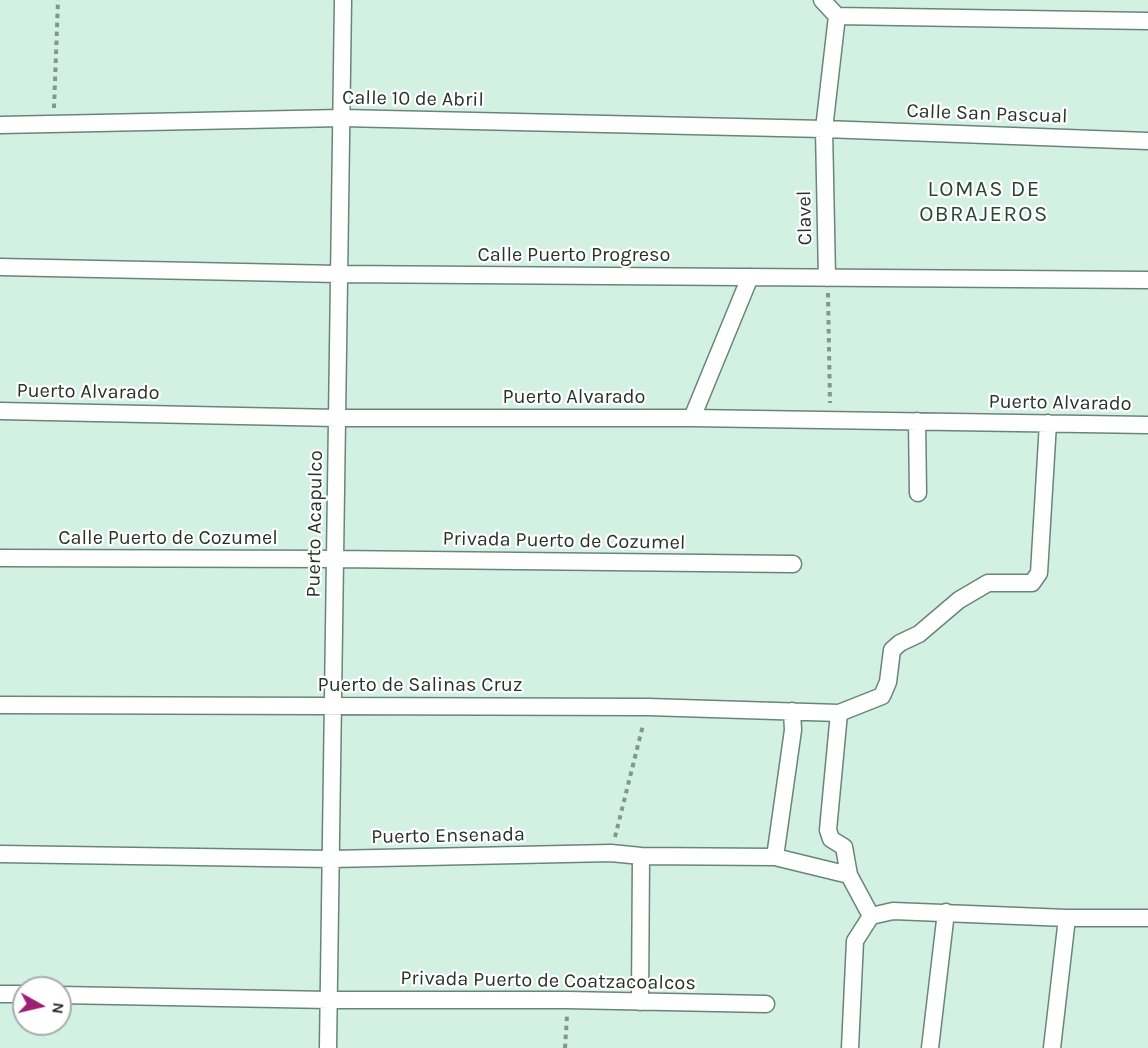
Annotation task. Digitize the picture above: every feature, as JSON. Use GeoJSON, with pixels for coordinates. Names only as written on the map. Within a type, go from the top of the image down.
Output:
{"type":"FeatureCollection","features":[{"type":"Feature","properties":{"kind":"street","name":"Puerto Acapulco"},"geometry":{"type":"LineString","coordinates":[[328,1048],[343,0]]}},
{"type":"Feature","properties":{"kind":"street"},"geometry":{"type":"LineString","coordinates":[[822,0],[837,16],[1148,21]]}},
{"type":"Feature","properties":{"kind":"street","name":"Clavel"},"geometry":{"type":"LineString","coordinates":[[827,278],[824,129],[837,16]]}},
{"type":"Feature","properties":{"kind":"street","name":"Calle 10 de Abril"},"geometry":{"type":"LineString","coordinates":[[0,125],[342,118],[824,129]]}},
{"type":"Feature","properties":{"kind":"street","name":"Calle San Pascual"},"geometry":{"type":"LineString","coordinates":[[824,129],[1148,141]]}},
{"type":"Feature","properties":{"kind":"street","name":"Calle Puerto Progreso"},"geometry":{"type":"LineString","coordinates":[[0,267],[339,274],[1148,280]]}},
{"type":"Feature","properties":{"kind":"street"},"geometry":{"type":"LineString","coordinates":[[692,418],[750,277]]}},
{"type":"Feature","properties":{"kind":"street","name":"Puerto Alvarado"},"geometry":{"type":"LineString","coordinates":[[0,411],[337,418],[692,418],[1148,425]]}},
{"type":"Feature","properties":{"kind":"street"},"geometry":{"type":"LineString","coordinates":[[917,421],[918,493]]}},
{"type":"Feature","properties":{"kind":"street"},"geometry":{"type":"LineString","coordinates":[[871,916],[849,875],[844,847],[831,839],[828,830],[839,713],[882,696],[888,682],[892,650],[900,643],[919,634],[959,600],[988,583],[1032,583],[1039,573],[1048,423]]}},
{"type":"Feature","properties":{"kind":"street","name":"Calle Puerto de Cozumel"},"geometry":{"type":"LineString","coordinates":[[0,558],[335,559]]}},
{"type":"Feature","properties":{"kind":"street","name":"Privada Puerto de Cozumel"},"geometry":{"type":"LineString","coordinates":[[335,559],[793,564]]}},
{"type":"Feature","properties":{"kind":"street","name":"Puerto de Salinas Cruz"},"geometry":{"type":"LineString","coordinates":[[0,705],[648,707],[839,713]]}},
{"type":"Feature","properties":{"kind":"street"},"geometry":{"type":"LineString","coordinates":[[775,857],[793,730],[792,711]]}},
{"type":"Feature","properties":{"kind":"street","name":"Puerto Ensenada"},"geometry":{"type":"LineString","coordinates":[[0,854],[331,860],[610,853],[641,856],[775,857],[849,875]]}},
{"type":"Feature","properties":{"kind":"street"},"geometry":{"type":"LineString","coordinates":[[640,1002],[641,856]]}},
{"type":"Feature","properties":{"kind":"street"},"geometry":{"type":"LineString","coordinates":[[849,1048],[855,941],[871,916],[893,911],[1067,918],[1148,913]]}},
{"type":"Feature","properties":{"kind":"street"},"geometry":{"type":"LineString","coordinates":[[930,1048],[946,912]]}},
{"type":"Feature","properties":{"kind":"street"},"geometry":{"type":"LineString","coordinates":[[1052,1048],[1067,918]]}},
{"type":"Feature","properties":{"kind":"street","name":"Privada Puerto de Coatzacoalcos"},"geometry":{"type":"LineString","coordinates":[[72,995],[766,1004]]}},
{"type":"Feature","properties":{"kind":"path"},"geometry":{"type":"LineString","coordinates":[[54,124],[58,0]]}},
{"type":"Feature","properties":{"kind":"path"},"geometry":{"type":"LineString","coordinates":[[827,278],[830,420]]}},
{"type":"Feature","properties":{"kind":"path"},"geometry":{"type":"LineString","coordinates":[[610,853],[648,707]]}},
{"type":"Feature","properties":{"kind":"path"},"geometry":{"type":"LineString","coordinates":[[565,1048],[567,1000]]}},
{"type":"Feature","properties":{"kind":"district","name":"LOMAS DE OBRAJEROS"},"geometry":{"type":"Point","coordinates":[984,202]}}]}
